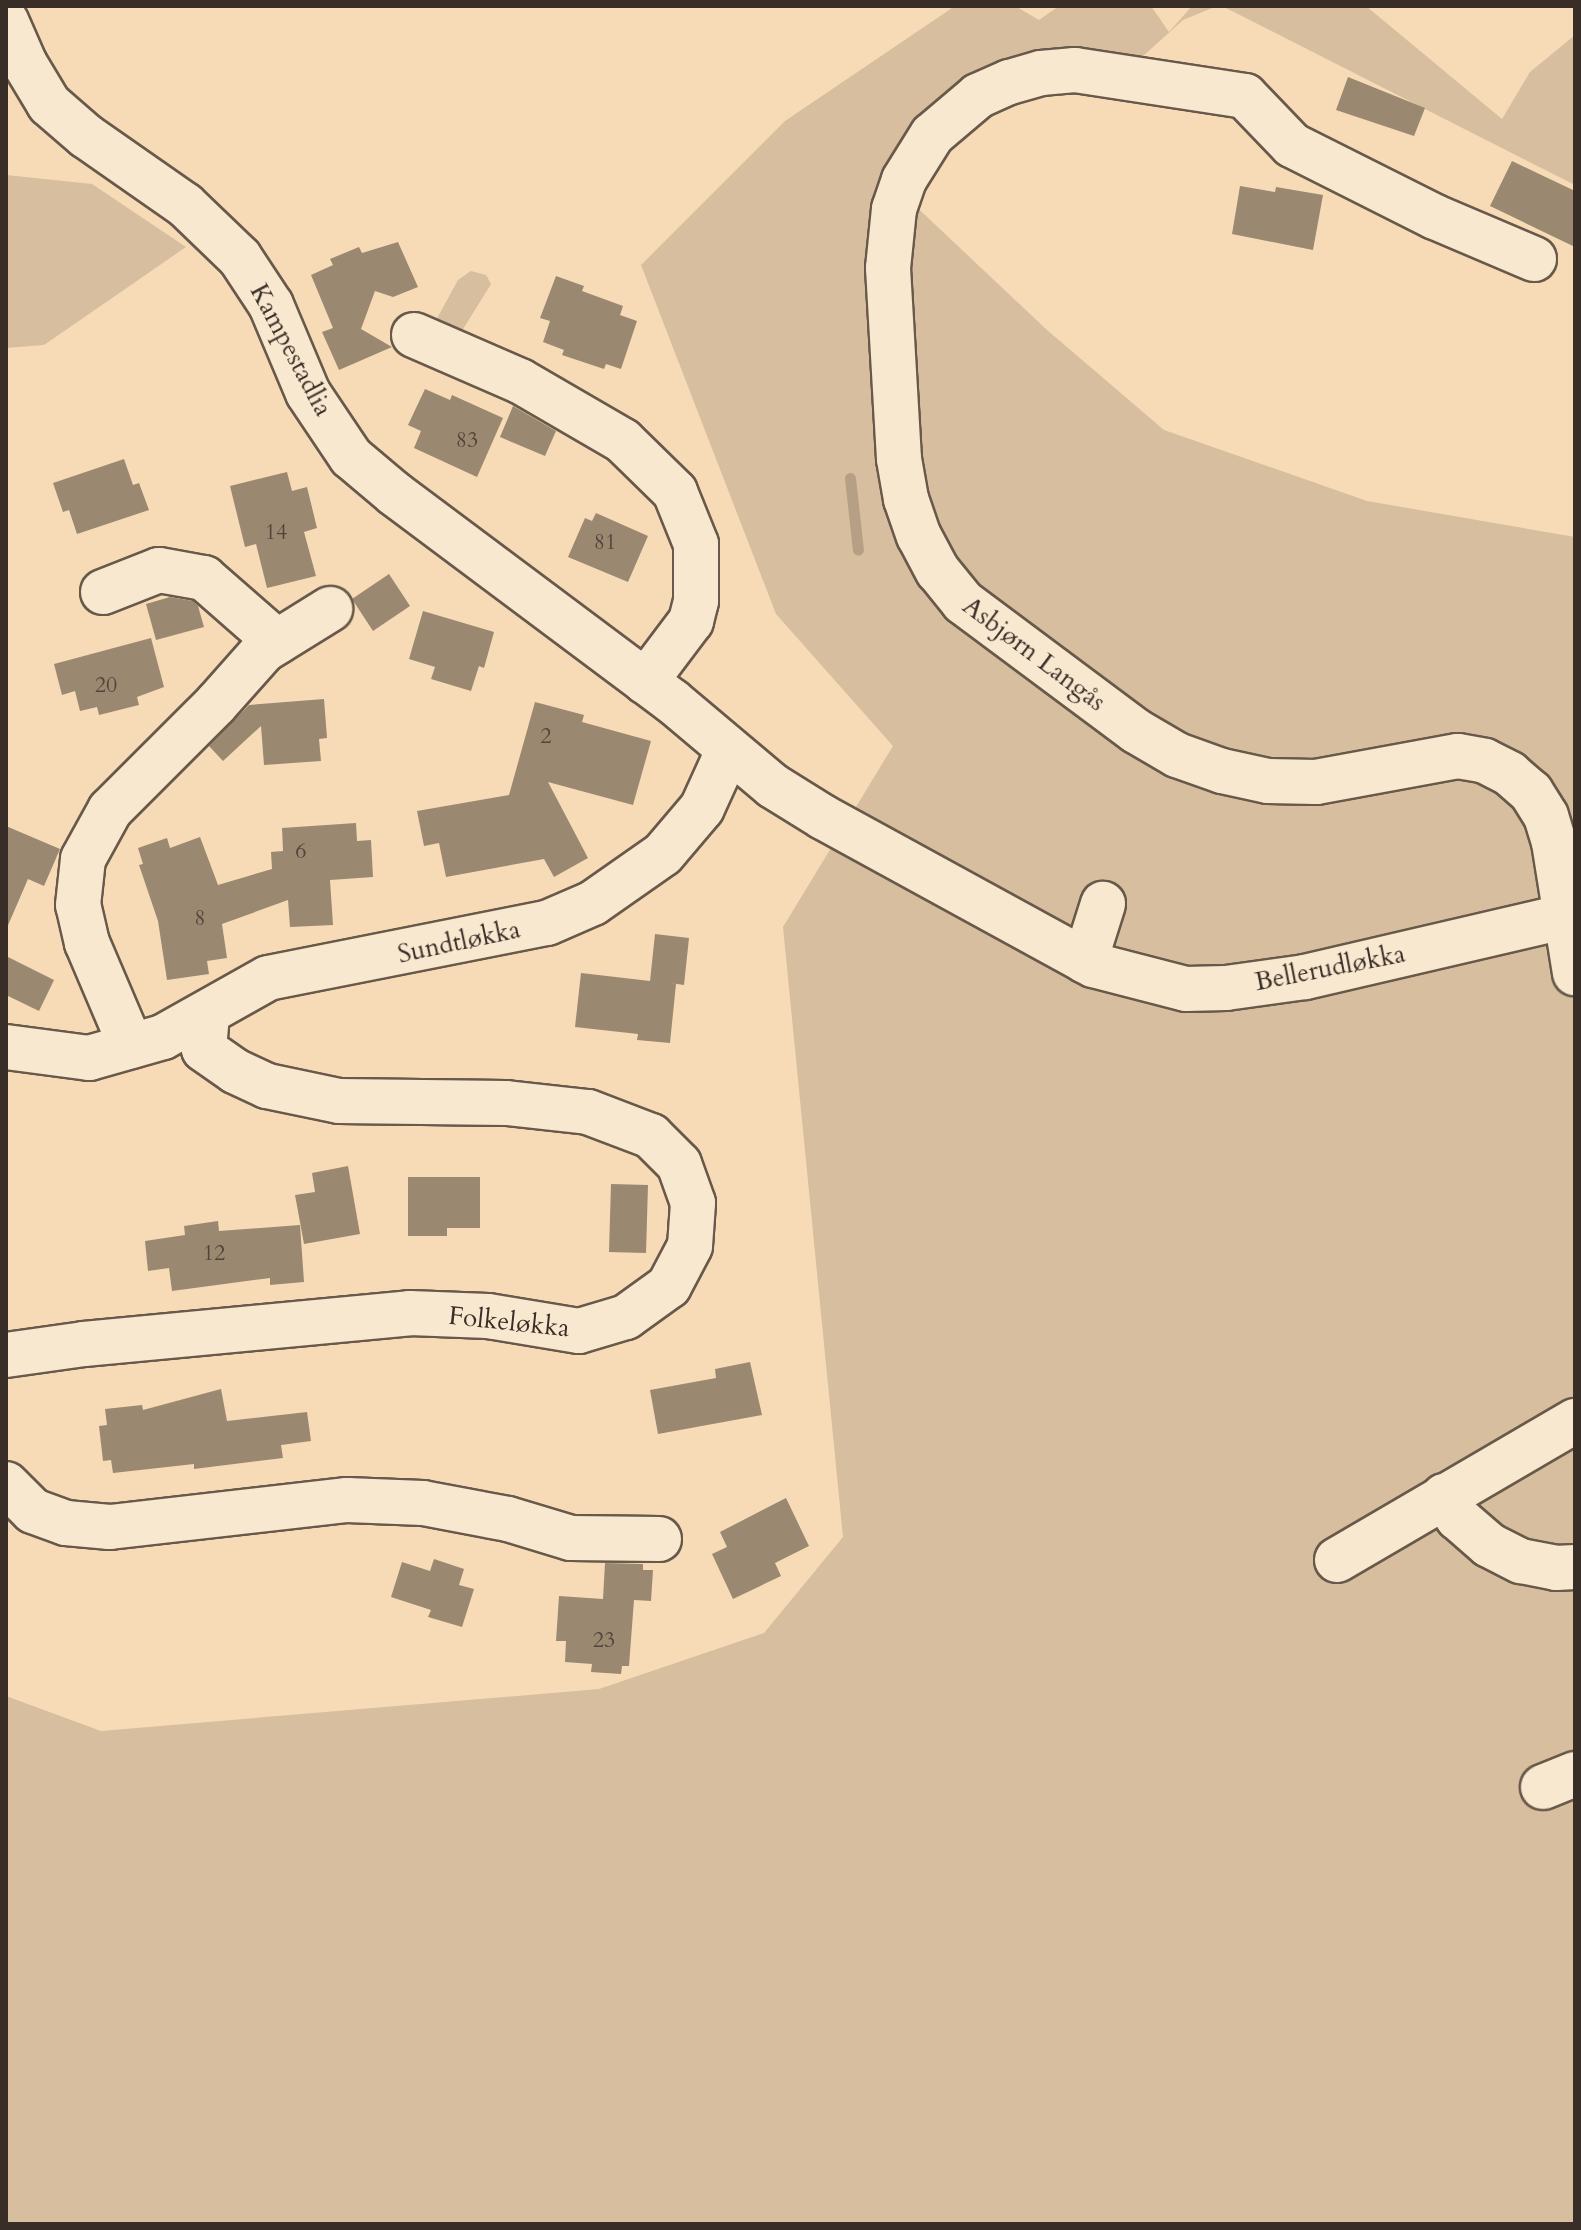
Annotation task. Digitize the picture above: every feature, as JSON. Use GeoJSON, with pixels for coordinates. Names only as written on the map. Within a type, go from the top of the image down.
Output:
{"type":"FeatureCollection","features":[{"type":"Feature","properties":{"kind":"street","name":"Kampestadlia"},"geometry":{"type":"LineString","coordinates":[[6,21],[25,64],[49,104],[86,136],[185,205],[240,258],[271,305],[308,393],[351,457],[395,494],[645,682],[773,786]]}},
{"type":"Feature","properties":{"kind":"street","name":"Asbjørn Langås"},"geometry":{"type":"LineString","coordinates":[[1534,259],[1435,217],[1292,145],[1245,96],[1075,70],[1041,73],[1009,82],[978,96],[951,116],[924,146],[904,180],[888,238],[899,459],[906,499],[919,536],[946,582],[963,602],[1136,731],[1177,755],[1222,771],[1268,781],[1316,782],[1458,756],[1485,761],[1510,774],[1531,792],[1546,816],[1571,915],[1575,973]]}},
{"type":"Feature","properties":{"kind":"street"},"geometry":{"type":"LineString","coordinates":[[414,335],[520,381],[623,441],[675,492],[696,544],[696,601],[691,621],[645,682]]}},
{"type":"Feature","properties":{"kind":"street"},"geometry":{"type":"LineString","coordinates":[[103,592],[159,570],[204,578],[277,642]]}},
{"type":"Feature","properties":{"kind":"street"},"geometry":{"type":"LineString","coordinates":[[131,1046],[87,943],[78,905],[83,859],[110,810],[216,704],[264,650],[330,609]]}},
{"type":"Feature","properties":{"kind":"street","name":"Sundtløkka"},"geometry":{"type":"LineString","coordinates":[[6,1047],[89,1058],[163,1037],[268,978],[381,959],[547,923],[593,903],[663,854],[702,808],[728,751]]}},
{"type":"Feature","properties":{"kind":"street","name":"Bellerudløkka"},"geometry":{"type":"LineString","coordinates":[[773,786],[1085,961],[1186,989],[1226,988],[1305,977],[1571,915]]}},
{"type":"Feature","properties":{"kind":"street"},"geometry":{"type":"LineString","coordinates":[[1085,961],[1103,904]]}},
{"type":"Feature","properties":{"kind":"street","name":"Folkeløkka"},"geometry":{"type":"LineString","coordinates":[[6,1355],[84,1344],[410,1313],[488,1316],[579,1331],[626,1317],[669,1286],[690,1246],[693,1203],[679,1164],[651,1136],[588,1112],[506,1103],[339,1101],[267,1086],[235,1071],[204,1049],[207,1014]]}},
{"type":"Feature","properties":{"kind":"street"},"geometry":{"type":"LineString","coordinates":[[1337,1560],[1575,1421]]}},
{"type":"Feature","properties":{"kind":"street"},"geometry":{"type":"LineString","coordinates":[[6,1484],[33,1511],[66,1523],[110,1527],[347,1500],[423,1503],[508,1519],[571,1538],[659,1539]]}},
{"type":"Feature","properties":{"kind":"street"},"geometry":{"type":"LineString","coordinates":[[1444,1496],[1458,1518],[1489,1545],[1521,1561],[1556,1568],[1575,1567]]}},
{"type":"Feature","properties":{"kind":"shaded area"},"geometry":{"type":"Polygon","coordinates":[[[955,6],[1015,6],[1039,20],[1059,6],[1151,6],[1169,32],[1192,6],[1217,6],[1183,20],[1142,57],[922,122],[890,182],[1047,330],[1164,430],[1367,501],[1575,537],[1575,2224],[6,2224],[6,1696],[101,1731],[599,1689],[764,1633],[843,1537],[783,927],[893,746],[776,614],[641,265],[785,121],[955,6]]]}},
{"type":"Feature","properties":{"kind":"shaded area"},"geometry":{"type":"Polygon","coordinates":[[[1222,6],[1366,6],[1502,119],[1530,72],[1575,35],[1575,185],[1222,6]]]}},
{"type":"Feature","properties":{"kind":"shaded area"},"geometry":{"type":"Polygon","coordinates":[[[6,175],[92,184],[186,247],[44,345],[6,348],[6,175]]]}},
{"type":"Feature","properties":{"kind":"shaded area"},"geometry":{"type":"Polygon","coordinates":[[[471,271],[486,275],[491,284],[460,334],[435,322],[458,280],[471,271]]]}},
{"type":"Feature","properties":{"kind":"building"},"geometry":{"type":"Polygon","coordinates":[[[1348,77],[1425,108],[1414,136],[1336,110],[1348,77]]]}},
{"type":"Feature","properties":{"kind":"building"},"geometry":{"type":"Polygon","coordinates":[[[1512,161],[1575,191],[1575,247],[1490,206],[1512,161]]]}},
{"type":"Feature","properties":{"kind":"building"},"geometry":{"type":"Polygon","coordinates":[[[1240,186],[1275,192],[1276,187],[1323,195],[1313,250],[1232,234],[1240,186]]]}},
{"type":"Feature","properties":{"kind":"building"},"geometry":{"type":"Polygon","coordinates":[[[398,242],[418,287],[393,297],[375,291],[361,329],[392,347],[339,370],[322,332],[333,328],[311,275],[333,265],[330,259],[359,247],[362,253],[398,242]]]}},
{"type":"Feature","properties":{"kind":"building"},"geometry":{"type":"Polygon","coordinates":[[[556,276],[584,286],[582,291],[623,306],[620,315],[637,321],[621,369],[606,364],[604,369],[562,355],[564,350],[543,342],[550,321],[540,318],[556,276]]]}},
{"type":"Feature","properties":{"kind":"building"},"geometry":{"type":"Polygon","coordinates":[[[425,389],[450,400],[452,395],[503,418],[477,477],[414,448],[421,431],[408,425],[425,389]]]}},
{"type":"Feature","properties":{"kind":"building"},"geometry":{"type":"Polygon","coordinates":[[[513,406],[556,431],[545,456],[500,437],[513,406]]]}},
{"type":"Feature","properties":{"kind":"building"},"geometry":{"type":"Polygon","coordinates":[[[124,459],[133,485],[139,483],[149,510],[77,534],[69,510],[63,512],[53,483],[124,459]]]}},
{"type":"Feature","properties":{"kind":"building"},"geometry":{"type":"Polygon","coordinates":[[[287,472],[292,491],[307,487],[317,528],[304,532],[316,576],[267,588],[256,544],[245,547],[230,486],[287,472]]]}},
{"type":"Feature","properties":{"kind":"building"},"geometry":{"type":"Polygon","coordinates":[[[596,513],[648,536],[628,582],[568,557],[585,518],[592,521],[596,513]]]}},
{"type":"Feature","properties":{"kind":"building"},"geometry":{"type":"Polygon","coordinates":[[[389,574],[410,606],[373,631],[352,599],[389,574]]]}},
{"type":"Feature","properties":{"kind":"building"},"geometry":{"type":"Polygon","coordinates":[[[170,597],[193,601],[198,606],[204,627],[156,640],[146,604],[170,597]]]}},
{"type":"Feature","properties":{"kind":"building"},"geometry":{"type":"Polygon","coordinates":[[[423,611],[494,632],[484,668],[479,666],[471,691],[431,679],[435,667],[409,659],[423,611]]]}},
{"type":"Feature","properties":{"kind":"building"},"geometry":{"type":"Polygon","coordinates":[[[151,638],[164,687],[137,697],[139,705],[99,715],[97,707],[80,711],[75,691],[62,695],[54,664],[151,638]]]}},
{"type":"Feature","properties":{"kind":"building"},"geometry":{"type":"Polygon","coordinates":[[[324,699],[327,738],[319,739],[321,761],[264,765],[261,726],[223,761],[209,746],[249,705],[324,699]]]}},
{"type":"Feature","properties":{"kind":"building"},"geometry":{"type":"Polygon","coordinates":[[[535,702],[584,715],[582,722],[651,741],[633,805],[548,782],[588,858],[554,877],[544,859],[446,877],[439,843],[424,846],[417,811],[509,795],[535,702]]]}},
{"type":"Feature","properties":{"kind":"building"},"geometry":{"type":"Polygon","coordinates":[[[356,823],[357,841],[371,840],[373,877],[330,880],[333,925],[290,927],[288,900],[222,924],[227,958],[207,961],[209,974],[167,980],[158,921],[139,865],[143,864],[138,848],[167,838],[170,848],[200,837],[218,885],[272,869],[271,852],[283,851],[282,828],[356,823]]]}},
{"type":"Feature","properties":{"kind":"building"},"geometry":{"type":"Polygon","coordinates":[[[6,826],[60,849],[44,886],[28,879],[6,930],[6,826]]]}},
{"type":"Feature","properties":{"kind":"building"},"geometry":{"type":"Polygon","coordinates":[[[655,934],[689,938],[684,985],[670,983],[676,984],[670,1043],[637,1040],[638,1034],[575,1027],[581,973],[650,981],[655,934]]]}},
{"type":"Feature","properties":{"kind":"building"},"geometry":{"type":"Polygon","coordinates":[[[6,956],[54,980],[39,1011],[6,995],[6,956]]]}},
{"type":"Feature","properties":{"kind":"building"},"geometry":{"type":"Polygon","coordinates":[[[348,1166],[360,1234],[304,1244],[295,1195],[315,1192],[312,1173],[348,1166]]]}},
{"type":"Feature","properties":{"kind":"building"},"geometry":{"type":"Polygon","coordinates":[[[408,1177],[480,1177],[480,1228],[447,1228],[447,1236],[408,1236],[408,1177]]]}},
{"type":"Feature","properties":{"kind":"building"},"geometry":{"type":"Polygon","coordinates":[[[611,1184],[648,1185],[646,1253],[609,1252],[611,1184]]]}},
{"type":"Feature","properties":{"kind":"building"},"geometry":{"type":"Polygon","coordinates":[[[218,1221],[219,1231],[300,1225],[304,1282],[270,1285],[270,1278],[172,1291],[169,1268],[148,1271],[145,1241],[185,1235],[184,1226],[218,1221]]]}},
{"type":"Feature","properties":{"kind":"building"},"geometry":{"type":"Polygon","coordinates":[[[750,1362],[762,1415],[658,1434],[650,1390],[716,1378],[715,1369],[750,1362]]]}},
{"type":"Feature","properties":{"kind":"building"},"geometry":{"type":"Polygon","coordinates":[[[221,1389],[227,1421],[307,1412],[311,1441],[281,1445],[283,1458],[194,1469],[194,1464],[113,1473],[111,1460],[103,1461],[99,1426],[107,1425],[105,1409],[142,1405],[143,1410],[221,1389]]]}},
{"type":"Feature","properties":{"kind":"building"},"geometry":{"type":"Polygon","coordinates":[[[786,1498],[809,1546],[775,1563],[781,1576],[733,1599],[712,1554],[727,1547],[720,1532],[786,1498]]]}},
{"type":"Feature","properties":{"kind":"building"},"geometry":{"type":"Polygon","coordinates":[[[434,1559],[464,1569],[459,1585],[474,1589],[462,1627],[428,1617],[431,1610],[391,1597],[402,1562],[430,1571],[434,1559]]]}},
{"type":"Feature","properties":{"kind":"building"},"geometry":{"type":"Polygon","coordinates":[[[605,1563],[643,1564],[643,1570],[653,1570],[651,1601],[634,1600],[629,1666],[622,1666],[621,1674],[591,1672],[592,1664],[565,1662],[566,1641],[556,1641],[559,1596],[603,1599],[605,1563]]]}},
{"type":"Feature","properties":{"kind":"waterway"},"geometry":{"type":"LineString","coordinates":[[850,478],[858,550]]}}]}
